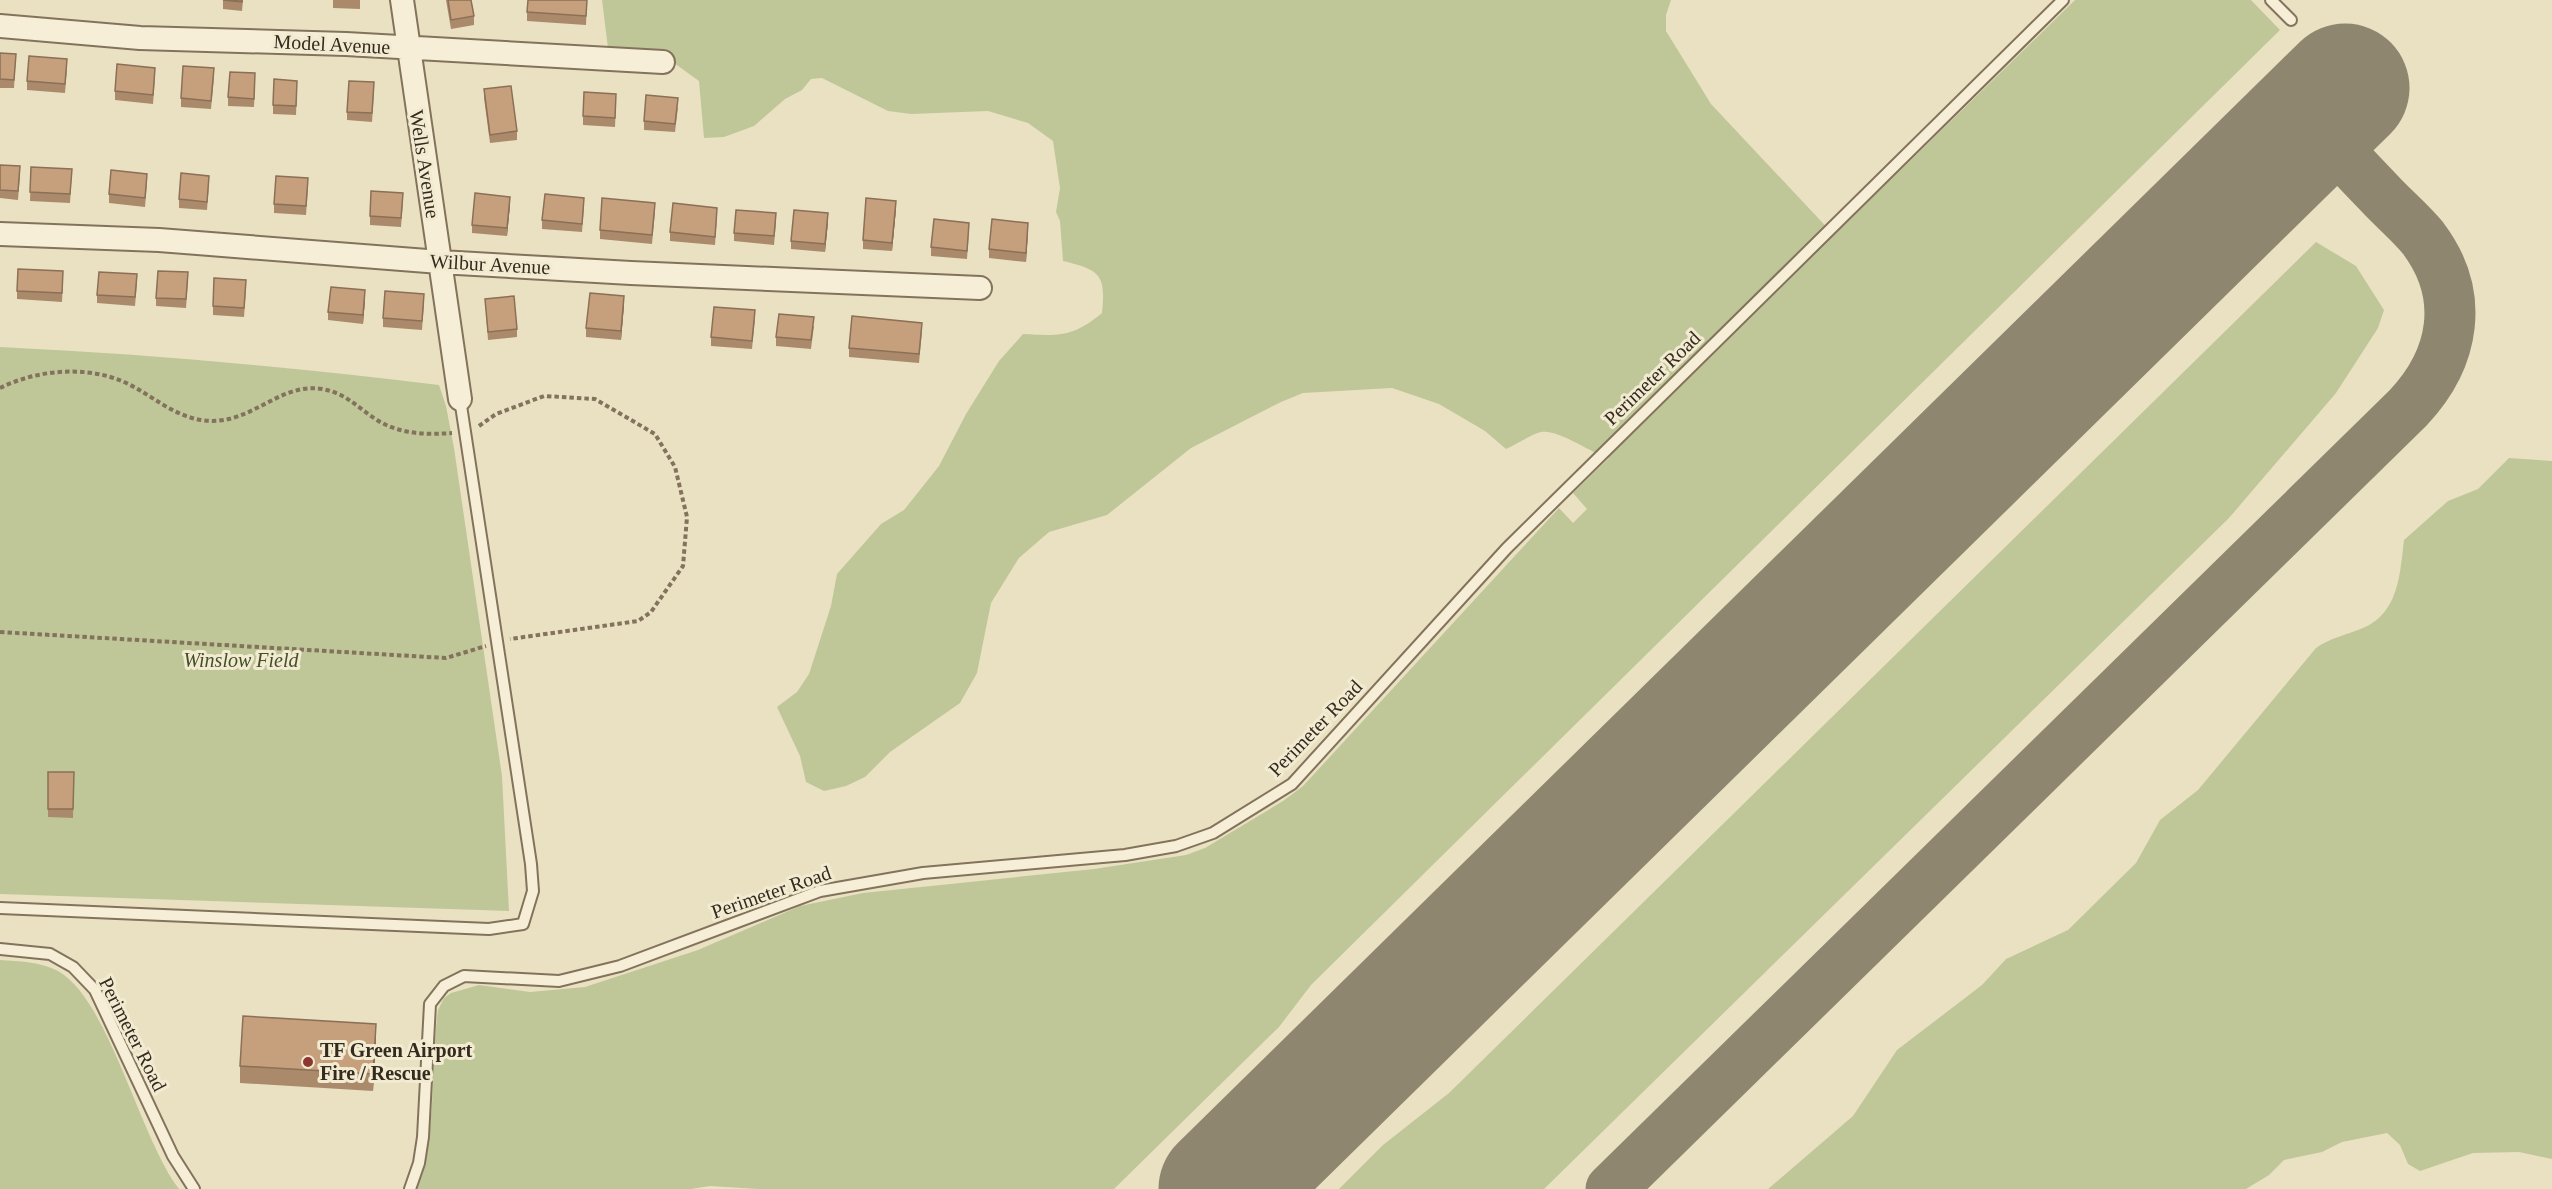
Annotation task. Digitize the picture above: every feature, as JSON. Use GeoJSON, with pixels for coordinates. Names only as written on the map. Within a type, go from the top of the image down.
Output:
{"type":"FeatureCollection","features":[{"type":"Feature","properties":{"kind":"street","name":"Wells Avenue"},"geometry":{"type":"LineString","coordinates":[[402,0],[460,399]]}},
{"type":"Feature","properties":{"kind":"street","name":"Model Avenue"},"geometry":{"type":"LineString","coordinates":[[0,26],[140,38],[408,47],[663,62]]}},
{"type":"Feature","properties":{"kind":"street","name":"Wilbur Avenue"},"geometry":{"type":"LineString","coordinates":[[0,234],[159,240],[440,262],[980,288]]}},
{"type":"Feature","properties":{"kind":"lane","name":"Perimeter Road"},"geometry":{"type":"LineString","coordinates":[[410,1189],[419,1163],[423,1137],[429,1004],[444,986],[464,976],[559,981],[620,966],[820,891],[923,873],[1125,855],[1176,846],[1213,833],[1292,784],[1507,548],[2063,0]]}},
{"type":"Feature","properties":{"kind":"lane"},"geometry":{"type":"LineString","coordinates":[[2271,0],[2291,20]]}},
{"type":"Feature","properties":{"kind":"lane"},"geometry":{"type":"LineString","coordinates":[[0,908],[477,929],[524,924],[533,891],[531,864],[460,399]]}},
{"type":"Feature","properties":{"kind":"lane","name":"Perimeter Road"},"geometry":{"type":"LineString","coordinates":[[0,949],[50,954],[73,967],[95,990],[173,1156],[194,1189]]}},
{"type":"Feature","properties":{"kind":"path"},"geometry":{"type":"LineString","coordinates":[[0,388],[31,376],[52,372],[85,373],[124,382],[181,415],[203,421],[242,417],[293,390],[322,389],[350,398],[377,420],[394,428],[419,434],[465,432],[496,414],[544,396],[595,399],[655,434],[675,467],[687,517],[682,566],[651,612],[638,621],[498,641],[461,655],[446,658],[0,632]]}},
{"type":"Feature","properties":{"kind":"green space"},"geometry":{"type":"Polygon","coordinates":[[[602,0],[1671,0],[1666,15],[1666,31],[1711,104],[1834,235],[2075,0],[2251,0],[2280,30],[1311,985],[1279,1027],[1114,1189],[758,1189],[710,1186],[691,1189],[415,1189],[427,1152],[438,1010],[444,998],[451,993],[479,985],[530,992],[585,987],[698,950],[800,906],[863,893],[1094,869],[1186,855],[1205,848],[1283,801],[1303,786],[1559,508],[1573,523],[1587,509],[1573,493],[1609,458],[1548,432],[1537,433],[1506,449],[1485,431],[1439,404],[1392,388],[1303,393],[1281,402],[1191,448],[1107,515],[1049,532],[1019,558],[991,603],[977,673],[960,703],[890,752],[865,777],[846,786],[824,791],[806,782],[800,756],[777,707],[797,692],[809,674],[831,606],[837,574],[881,524],[904,510],[939,466],[966,414],[999,361],[1023,334],[1057,335],[1074,331],[1092,321],[1102,313],[1101,282],[1093,271],[1063,261],[1060,221],[1056,212],[1060,188],[1053,141],[1028,123],[988,111],[911,114],[888,111],[822,78],[811,79],[802,90],[785,99],[754,126],[724,137],[704,138],[699,81],[674,63],[613,59],[609,56],[602,0]]]}},
{"type":"Feature","properties":{"kind":"green space"},"geometry":{"type":"Polygon","coordinates":[[[2316,242],[2356,266],[2384,310],[2378,328],[2336,393],[2229,518],[1544,1189],[1339,1189],[1383,1145],[1449,1093],[2316,242]]]}},
{"type":"Feature","properties":{"kind":"green space","name":"Winslow Field"},"geometry":{"type":"Polygon","coordinates":[[[0,347],[220,362],[439,385],[446,406],[454,448],[502,776],[509,911],[0,894],[0,347]]]}},
{"type":"Feature","properties":{"kind":"green space"},"geometry":{"type":"Polygon","coordinates":[[[2509,458],[2552,461],[2552,1159],[2519,1152],[2473,1153],[2420,1171],[2408,1164],[2400,1145],[2387,1133],[2342,1142],[2322,1152],[2284,1160],[2269,1175],[2246,1189],[1768,1189],[1853,1116],[1897,1050],[1982,985],[2006,959],[2068,930],[2136,863],[2160,820],[2198,790],[2316,648],[2363,628],[2384,613],[2391,602],[2399,578],[2404,540],[2448,501],[2478,489],[2509,458]]]}},
{"type":"Feature","properties":{"kind":"green space"},"geometry":{"type":"Polygon","coordinates":[[[0,960],[30,962],[51,968],[76,986],[93,1010],[108,1039],[151,1138],[179,1189],[0,1189],[0,960]]]}},
{"type":"Feature","properties":{"kind":"building"},"geometry":{"type":"Polygon","coordinates":[[[448,0],[471,0],[474,16],[451,20],[448,0]]]}},
{"type":"Feature","properties":{"kind":"building"},"geometry":{"type":"Polygon","coordinates":[[[528,0],[587,0],[586,16],[527,12],[528,0]]]}},
{"type":"Feature","properties":{"kind":"building"},"geometry":{"type":"Polygon","coordinates":[[[0,53],[16,54],[14,80],[0,79],[0,53]]]}},
{"type":"Feature","properties":{"kind":"building"},"geometry":{"type":"Polygon","coordinates":[[[29,56],[67,59],[65,84],[27,81],[29,56]]]}},
{"type":"Feature","properties":{"kind":"building"},"geometry":{"type":"Polygon","coordinates":[[[117,64],[155,68],[153,95],[115,91],[117,64]]]}},
{"type":"Feature","properties":{"kind":"building"},"geometry":{"type":"Polygon","coordinates":[[[183,66],[214,68],[211,101],[181,98],[183,66]]]}},
{"type":"Feature","properties":{"kind":"building"},"geometry":{"type":"Polygon","coordinates":[[[230,72],[255,73],[254,99],[228,97],[230,72]]]}},
{"type":"Feature","properties":{"kind":"building"},"geometry":{"type":"Polygon","coordinates":[[[274,79],[297,81],[296,106],[273,105],[274,79]]]}},
{"type":"Feature","properties":{"kind":"building"},"geometry":{"type":"Polygon","coordinates":[[[349,81],[374,82],[372,113],[347,112],[349,81]]]}},
{"type":"Feature","properties":{"kind":"building"},"geometry":{"type":"Polygon","coordinates":[[[511,86],[517,131],[490,135],[484,89],[511,86]]]}},
{"type":"Feature","properties":{"kind":"building"},"geometry":{"type":"Polygon","coordinates":[[[584,92],[616,94],[615,118],[583,116],[584,92]]]}},
{"type":"Feature","properties":{"kind":"building"},"geometry":{"type":"Polygon","coordinates":[[[646,95],[678,98],[675,124],[644,121],[646,95]]]}},
{"type":"Feature","properties":{"kind":"building"},"geometry":{"type":"Polygon","coordinates":[[[0,165],[20,166],[18,191],[0,190],[0,165]]]}},
{"type":"Feature","properties":{"kind":"building"},"geometry":{"type":"Polygon","coordinates":[[[31,167],[72,169],[70,194],[30,192],[31,167]]]}},
{"type":"Feature","properties":{"kind":"building"},"geometry":{"type":"Polygon","coordinates":[[[111,170],[147,174],[145,198],[109,194],[111,170]]]}},
{"type":"Feature","properties":{"kind":"building"},"geometry":{"type":"Polygon","coordinates":[[[181,173],[209,176],[207,202],[179,199],[181,173]]]}},
{"type":"Feature","properties":{"kind":"building"},"geometry":{"type":"Polygon","coordinates":[[[276,176],[308,178],[306,206],[274,204],[276,176]]]}},
{"type":"Feature","properties":{"kind":"building"},"geometry":{"type":"Polygon","coordinates":[[[371,191],[403,193],[401,218],[370,216],[371,191]]]}},
{"type":"Feature","properties":{"kind":"building"},"geometry":{"type":"Polygon","coordinates":[[[475,193],[510,197],[507,228],[472,225],[475,193]]]}},
{"type":"Feature","properties":{"kind":"building"},"geometry":{"type":"Polygon","coordinates":[[[545,194],[584,198],[582,224],[542,220],[545,194]]]}},
{"type":"Feature","properties":{"kind":"building"},"geometry":{"type":"Polygon","coordinates":[[[602,198],[655,203],[652,235],[600,230],[602,198]]]}},
{"type":"Feature","properties":{"kind":"building"},"geometry":{"type":"Polygon","coordinates":[[[866,198],[896,201],[892,243],[863,240],[866,198]]]}},
{"type":"Feature","properties":{"kind":"building"},"geometry":{"type":"Polygon","coordinates":[[[673,203],[717,208],[715,237],[670,232],[673,203]]]}},
{"type":"Feature","properties":{"kind":"building"},"geometry":{"type":"Polygon","coordinates":[[[736,210],[776,213],[774,236],[734,233],[736,210]]]}},
{"type":"Feature","properties":{"kind":"building"},"geometry":{"type":"Polygon","coordinates":[[[794,210],[828,213],[825,244],[791,241],[794,210]]]}},
{"type":"Feature","properties":{"kind":"building"},"geometry":{"type":"Polygon","coordinates":[[[934,219],[969,223],[967,251],[931,247],[934,219]]]}},
{"type":"Feature","properties":{"kind":"building"},"geometry":{"type":"Polygon","coordinates":[[[992,219],[1028,223],[1026,253],[989,249],[992,219]]]}},
{"type":"Feature","properties":{"kind":"building"},"geometry":{"type":"Polygon","coordinates":[[[18,269],[63,271],[62,293],[17,291],[18,269]]]}},
{"type":"Feature","properties":{"kind":"building"},"geometry":{"type":"Polygon","coordinates":[[[158,271],[188,272],[186,299],[156,298],[158,271]]]}},
{"type":"Feature","properties":{"kind":"building"},"geometry":{"type":"Polygon","coordinates":[[[99,272],[137,274],[135,297],[97,295],[99,272]]]}},
{"type":"Feature","properties":{"kind":"building"},"geometry":{"type":"Polygon","coordinates":[[[214,278],[246,280],[244,308],[213,306],[214,278]]]}},
{"type":"Feature","properties":{"kind":"building"},"geometry":{"type":"Polygon","coordinates":[[[331,287],[365,290],[363,315],[328,312],[331,287]]]}},
{"type":"Feature","properties":{"kind":"building"},"geometry":{"type":"Polygon","coordinates":[[[385,291],[424,294],[422,321],[383,318],[385,291]]]}},
{"type":"Feature","properties":{"kind":"building"},"geometry":{"type":"Polygon","coordinates":[[[590,293],[624,296],[621,331],[586,328],[590,293]]]}},
{"type":"Feature","properties":{"kind":"building"},"geometry":{"type":"Polygon","coordinates":[[[514,296],[517,329],[488,332],[485,299],[514,296]]]}},
{"type":"Feature","properties":{"kind":"building"},"geometry":{"type":"Polygon","coordinates":[[[714,307],[755,310],[752,341],[711,337],[714,307]]]}},
{"type":"Feature","properties":{"kind":"building"},"geometry":{"type":"Polygon","coordinates":[[[779,314],[814,317],[811,340],[776,337],[779,314]]]}},
{"type":"Feature","properties":{"kind":"building"},"geometry":{"type":"Polygon","coordinates":[[[852,316],[922,323],[919,354],[849,348],[852,316]]]}},
{"type":"Feature","properties":{"kind":"building"},"geometry":{"type":"Polygon","coordinates":[[[48,772],[74,772],[73,809],[48,809],[48,772]]]}},
{"type":"Feature","properties":{"kind":"building","name":"TF Green Airport Fire / Rescue"},"geometry":{"type":"Polygon","coordinates":[[[243,1016],[376,1024],[373,1074],[240,1066],[243,1016]]]}},
{"type":"Feature","properties":{"kind":"taxiway"},"geometry":{"type":"LineString","coordinates":[[1611,1189],[2408,408],[2424,389],[2445,347],[2449,326],[2450,304],[2437,260],[2418,232],[2312,122]]}},
{"type":"Feature","properties":{"kind":"runway"},"geometry":{"type":"LineString","coordinates":[[1223,1189],[2345,88]]}},
{"type":"Feature","properties":{"kind":"place","name":"TF Green Airport Fire / Rescue"},"geometry":{"type":"Point","coordinates":[308,1062]}}]}
